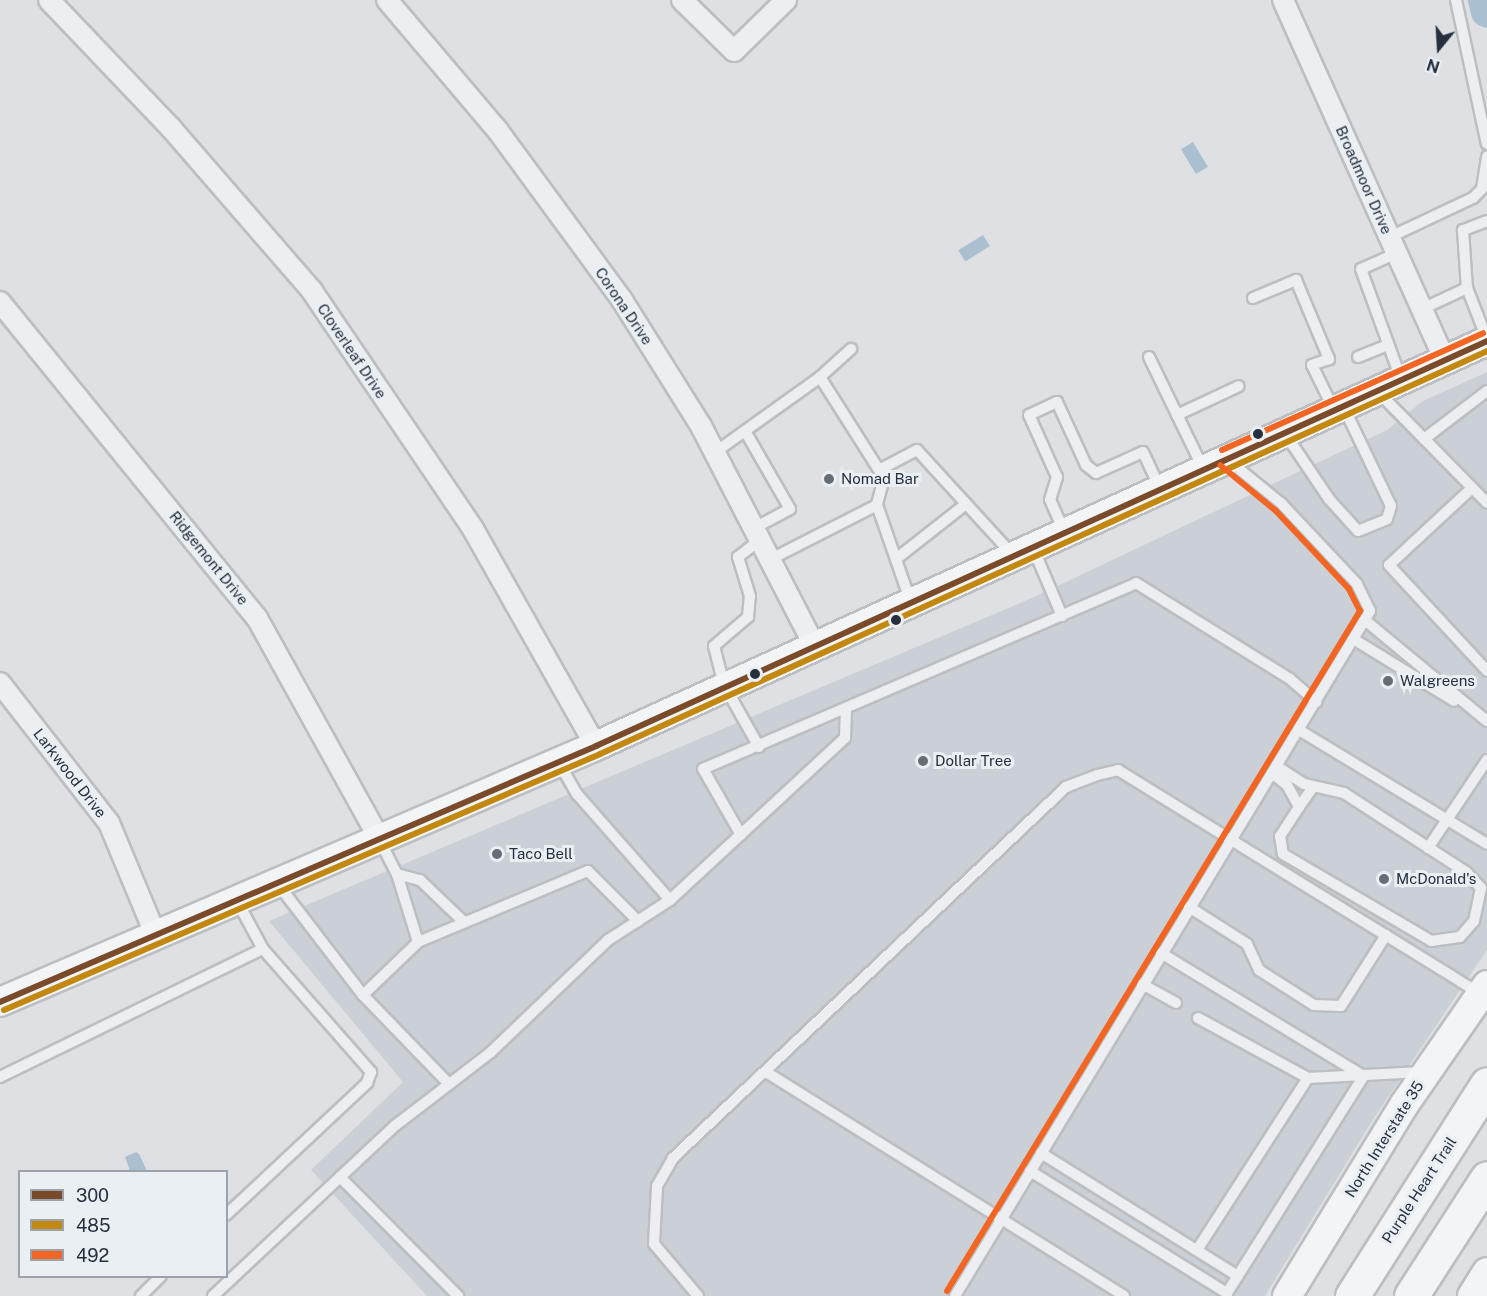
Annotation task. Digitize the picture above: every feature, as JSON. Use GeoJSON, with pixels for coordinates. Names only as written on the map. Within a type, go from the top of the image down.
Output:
{"type":"FeatureCollection","features":[{"type":"Feature","properties":{"kind":"highway","name":"Purple Heart Trail"},"geometry":{"type":"LineString","coordinates":[[1352,1296],[1487,1084]]}},
{"type":"Feature","properties":{"kind":"highway"},"geometry":{"type":"LineString","coordinates":[[1411,1296],[1487,1178]]}},
{"type":"Feature","properties":{"kind":"main road"},"geometry":{"type":"LineString","coordinates":[[0,1002],[596,746],[813,644],[1487,340]]}},
{"type":"Feature","properties":{"kind":"main road","name":"North Interstate 35"},"geometry":{"type":"LineString","coordinates":[[1287,1296],[1425,1072],[1484,990]]}},
{"type":"Feature","properties":{"kind":"main road"},"geometry":{"type":"LineString","coordinates":[[1472,1296],[1487,1272]]}},
{"type":"Feature","properties":{"kind":"street","name":"Cloverleaf Drive"},"geometry":{"type":"LineString","coordinates":[[49,0],[171,129],[312,291],[473,529],[596,746]]}},
{"type":"Feature","properties":{"kind":"street","name":"Corona Drive"},"geometry":{"type":"LineString","coordinates":[[387,0],[498,131],[622,300],[714,453],[771,559],[813,644]]}},
{"type":"Feature","properties":{"kind":"street"},"geometry":{"type":"LineString","coordinates":[[682,0],[734,51],[786,0]]}},
{"type":"Feature","properties":{"kind":"street","name":"Broadmoor Drive"},"geometry":{"type":"LineString","coordinates":[[1283,0],[1445,360]]}},
{"type":"Feature","properties":{"kind":"street","name":"Ridgemont Drive"},"geometry":{"type":"LineString","coordinates":[[0,302],[257,618],[380,840]]}},
{"type":"Feature","properties":{"kind":"street","name":"Larkwood Drive"},"geometry":{"type":"LineString","coordinates":[[0,684],[109,823],[156,936]]}},
{"type":"Feature","properties":{"kind":"lane"},"geometry":{"type":"LineString","coordinates":[[1456,0],[1487,144]]}},
{"type":"Feature","properties":{"kind":"lane"},"geometry":{"type":"LineString","coordinates":[[1487,156],[1482,189],[1473,198],[1393,245],[1361,269],[1387,345],[1389,385],[1424,439],[1487,503]]}},
{"type":"Feature","properties":{"kind":"lane"},"geometry":{"type":"LineString","coordinates":[[1487,221],[1463,230],[1467,288],[1487,340]]}},
{"type":"Feature","properties":{"kind":"lane"},"geometry":{"type":"LineString","coordinates":[[1253,298],[1296,280],[1329,359],[1312,365],[1391,506],[1387,519],[1358,531],[1329,500],[1284,432]]}},
{"type":"Feature","properties":{"kind":"lane"},"geometry":{"type":"LineString","coordinates":[[1422,309],[1467,288]]}},
{"type":"Feature","properties":{"kind":"lane"},"geometry":{"type":"LineString","coordinates":[[1358,357],[1387,345]]}},
{"type":"Feature","properties":{"kind":"lane"},"geometry":{"type":"LineString","coordinates":[[714,453],[820,376],[851,349]]}},
{"type":"Feature","properties":{"kind":"lane"},"geometry":{"type":"LineString","coordinates":[[955,1296],[1230,838],[1366,621],[1367,597],[1357,584],[1282,504],[1215,463],[1177,415],[1149,357]]}},
{"type":"Feature","properties":{"kind":"lane"},"geometry":{"type":"LineString","coordinates":[[820,376],[884,478],[877,505],[910,600]]}},
{"type":"Feature","properties":{"kind":"lane"},"geometry":{"type":"LineString","coordinates":[[1177,415],[1239,386]]}},
{"type":"Feature","properties":{"kind":"lane"},"geometry":{"type":"LineString","coordinates":[[1424,439],[1487,392]]}},
{"type":"Feature","properties":{"kind":"lane"},"geometry":{"type":"LineString","coordinates":[[1064,531],[1050,500],[1057,477],[1029,416],[1057,402],[1086,465],[1096,473],[1143,452],[1160,488]]}},
{"type":"Feature","properties":{"kind":"lane"},"geometry":{"type":"LineString","coordinates":[[745,431],[790,509],[758,534],[738,557],[750,596],[748,617],[714,646],[724,685],[759,747]]}},
{"type":"Feature","properties":{"kind":"lane"},"geometry":{"type":"LineString","coordinates":[[879,470],[917,450],[966,504],[1022,550],[1062,616]]}},
{"type":"Feature","properties":{"kind":"lane"},"geometry":{"type":"LineString","coordinates":[[1472,488],[1389,565],[1487,671]]}},
{"type":"Feature","properties":{"kind":"lane"},"geometry":{"type":"LineString","coordinates":[[896,559],[966,504]]}},
{"type":"Feature","properties":{"kind":"lane"},"geometry":{"type":"LineString","coordinates":[[771,559],[877,505]]}},
{"type":"Feature","properties":{"kind":"lane"},"geometry":{"type":"LineString","coordinates":[[741,835],[703,769],[759,747],[1136,583],[1290,679],[1316,702]]}},
{"type":"Feature","properties":{"kind":"lane"},"geometry":{"type":"LineString","coordinates":[[1366,621],[1487,721]]}},
{"type":"Feature","properties":{"kind":"lane"},"geometry":{"type":"LineString","coordinates":[[1354,640],[1487,721]]}},
{"type":"Feature","properties":{"kind":"lane"},"geometry":{"type":"LineString","coordinates":[[213,1296],[340,1177],[449,1084],[608,940],[670,900],[741,835],[845,738],[846,709]]}},
{"type":"Feature","properties":{"kind":"lane"},"geometry":{"type":"LineString","coordinates":[[1299,730],[1487,844]]}},
{"type":"Feature","properties":{"kind":"lane"},"geometry":{"type":"LineString","coordinates":[[559,762],[577,794],[670,900]]}},
{"type":"Feature","properties":{"kind":"lane"},"geometry":{"type":"LineString","coordinates":[[1428,848],[1487,762]]}},
{"type":"Feature","properties":{"kind":"lane"},"geometry":{"type":"LineString","coordinates":[[1274,769],[1313,787],[1344,793],[1428,848],[1481,888],[1474,921],[1447,943],[1431,941],[1283,854],[1280,836],[1313,787]]}},
{"type":"Feature","properties":{"kind":"lane"},"geometry":{"type":"LineString","coordinates":[[1274,769],[1287,785],[1299,807]]}},
{"type":"Feature","properties":{"kind":"lane"},"geometry":{"type":"LineString","coordinates":[[698,1296],[654,1244],[657,1186],[673,1158],[1066,787],[1118,770],[1386,935],[1484,990]]}},
{"type":"Feature","properties":{"kind":"lane"},"geometry":{"type":"LineString","coordinates":[[380,840],[397,874],[418,942]]}},
{"type":"Feature","properties":{"kind":"lane"},"geometry":{"type":"LineString","coordinates":[[363,995],[418,942],[588,871],[638,921]]}},
{"type":"Feature","properties":{"kind":"lane"},"geometry":{"type":"LineString","coordinates":[[397,874],[420,880],[464,922]]}},
{"type":"Feature","properties":{"kind":"lane"},"geometry":{"type":"LineString","coordinates":[[277,883],[363,995],[449,1084]]}},
{"type":"Feature","properties":{"kind":"lane"},"geometry":{"type":"LineString","coordinates":[[228,1213],[367,1083],[371,1072],[263,949],[237,901]]}},
{"type":"Feature","properties":{"kind":"lane"},"geometry":{"type":"LineString","coordinates":[[1189,907],[1247,944],[1259,970],[1314,1005],[1341,1006],[1386,935]]}},
{"type":"Feature","properties":{"kind":"lane"},"geometry":{"type":"LineString","coordinates":[[0,1077],[263,949]]}},
{"type":"Feature","properties":{"kind":"lane"},"geometry":{"type":"LineString","coordinates":[[1161,953],[1363,1077]]}},
{"type":"Feature","properties":{"kind":"lane"},"geometry":{"type":"LineString","coordinates":[[1143,984],[1176,1003]]}},
{"type":"Feature","properties":{"kind":"lane"},"geometry":{"type":"LineString","coordinates":[[1198,1018],[1308,1078],[1363,1077],[1425,1072]]}},
{"type":"Feature","properties":{"kind":"lane"},"geometry":{"type":"LineString","coordinates":[[766,1072],[1124,1296]]}},
{"type":"Feature","properties":{"kind":"lane"},"geometry":{"type":"LineString","coordinates":[[1029,1171],[1227,1293],[1363,1077]]}},
{"type":"Feature","properties":{"kind":"lane"},"geometry":{"type":"LineString","coordinates":[[1197,1250],[1308,1078]]}},
{"type":"Feature","properties":{"kind":"lane"},"geometry":{"type":"LineString","coordinates":[[1041,1153],[1238,1276]]}},
{"type":"Feature","properties":{"kind":"lane"},"geometry":{"type":"LineString","coordinates":[[340,1177],[458,1296]]}},
{"type":"Feature","properties":{"kind":"lane"},"geometry":{"type":"LineString","coordinates":[[141,1296],[159,1278]]}},
{"type":"Feature","properties":{"kind":"shaded area"},"geometry":{"type":"Polygon","coordinates":[[[1487,372],[1487,950],[1374,1118],[1265,1296],[427,1296],[311,1170],[403,1082],[269,921],[1032,598],[1387,430],[1423,401],[1487,372]]]}},
{"type":"Feature","properties":{"kind":"water"},"geometry":{"type":"Polygon","coordinates":[[[1193,142],[1208,167],[1196,174],[1181,149],[1193,142]]]}},
{"type":"Feature","properties":{"kind":"water"},"geometry":{"type":"Polygon","coordinates":[[[983,235],[990,246],[965,261],[958,250],[983,235]]]}},
{"type":"Feature","properties":{"kind":"water"},"geometry":{"type":"Polygon","coordinates":[[[136,1152],[147,1170],[130,1170],[125,1157],[136,1152]]]}},
{"type":"Feature","properties":{"kind":"waterway"},"geometry":{"type":"LineString","coordinates":[[1484,0],[1487,12]]}},
{"type":"Feature","properties":{"kind":"transit line","name":"492"},"geometry":{"type":"LineString","coordinates":[[1222,450],[1483,333]]}},
{"type":"Feature","properties":{"kind":"transit line","name":"300"},"geometry":{"type":"LineString","coordinates":[[0,1002],[596,746],[1487,341]]}},
{"type":"Feature","properties":{"kind":"transit line","name":"485"},"geometry":{"type":"LineString","coordinates":[[4,1010],[600,754],[1487,351]]}},
{"type":"Feature","properties":{"kind":"transit line","name":"492"},"geometry":{"type":"LineString","coordinates":[[947,1291],[1360,611],[1349,589],[1276,511],[1220,465]]}},
{"type":"Feature","properties":{"kind":"place","name":"Nomad Bar"},"geometry":{"type":"Point","coordinates":[829,479]}},
{"type":"Feature","properties":{"kind":"place","name":"Walgreens"},"geometry":{"type":"Point","coordinates":[1388,681]}},
{"type":"Feature","properties":{"kind":"place","name":"Dollar Tree"},"geometry":{"type":"Point","coordinates":[923,761]}},
{"type":"Feature","properties":{"kind":"place","name":"Taco Bell"},"geometry":{"type":"Point","coordinates":[497,854]}},
{"type":"Feature","properties":{"kind":"place","name":"McDonald's"},"geometry":{"type":"Point","coordinates":[1384,879]}}]}
